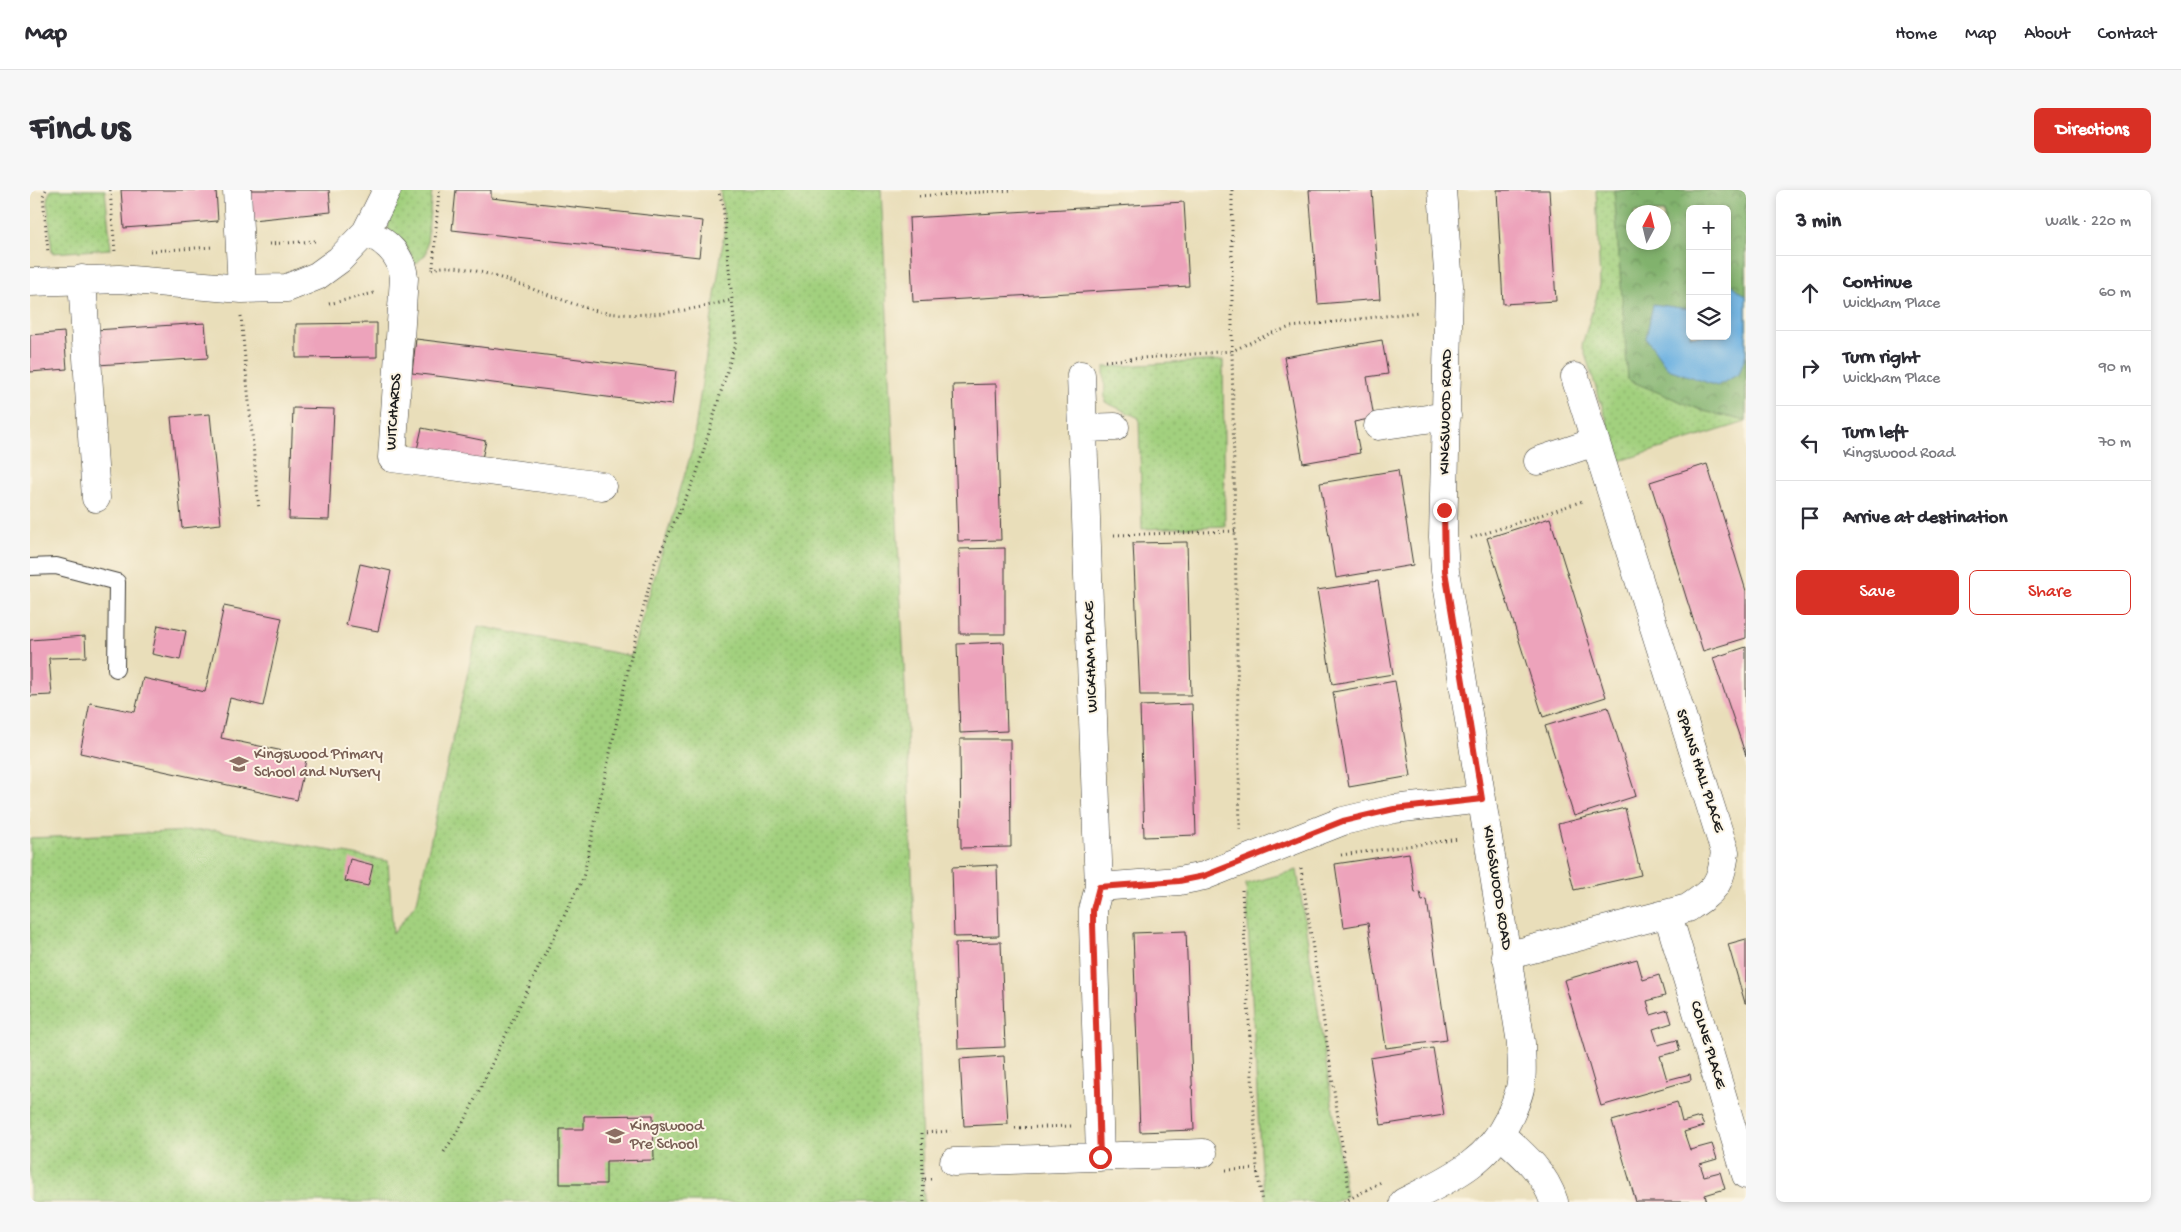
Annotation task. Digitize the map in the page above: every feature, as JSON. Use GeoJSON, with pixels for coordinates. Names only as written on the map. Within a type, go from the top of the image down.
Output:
{"type":"FeatureCollection","features":[{"type":"Feature","properties":{"kind":"street"},"geometry":{"type":"LineString","coordinates":[[237,190],[241,302]]}},
{"type":"Feature","properties":{"kind":"street"},"geometry":{"type":"LineString","coordinates":[[30,282],[119,279],[241,302],[287,288],[317,276],[340,260],[366,232],[387,190]]}},
{"type":"Feature","properties":{"kind":"street","name":"KINGSWOOD ROAD"},"geometry":{"type":"LineString","coordinates":[[1404,1202],[1458,1175],[1482,1157],[1501,1135],[1513,1109],[1521,1083],[1522,1043],[1506,956],[1445,571],[1449,285],[1442,190]]}},
{"type":"Feature","properties":{"kind":"street","name":"WITCHARDS"},"geometry":{"type":"LineString","coordinates":[[366,232],[377,237],[392,248],[403,266],[404,278],[392,458],[602,486]]}},
{"type":"Feature","properties":{"kind":"street"},"geometry":{"type":"LineString","coordinates":[[82,279],[96,498]]}},
{"type":"Feature","properties":{"kind":"street","name":"WICKHAM PLACE"},"geometry":{"type":"LineString","coordinates":[[1081,375],[1099,887],[1093,910],[1093,923],[1100,1157]]}},
{"type":"Feature","properties":{"kind":"street","name":"SPAINS HALL PLACE"},"geometry":{"type":"LineString","coordinates":[[1506,956],[1668,915],[1688,908],[1710,893],[1722,875],[1725,852],[1575,377]]}},
{"type":"Feature","properties":{"kind":"street"},"geometry":{"type":"LineString","coordinates":[[1378,426],[1447,416]]}},
{"type":"Feature","properties":{"kind":"street"},"geometry":{"type":"LineString","coordinates":[[1084,428],[1116,427]]}},
{"type":"Feature","properties":{"kind":"street"},"geometry":{"type":"LineString","coordinates":[[1538,460],[1595,442]]}},
{"type":"Feature","properties":{"kind":"street"},"geometry":{"type":"LineString","coordinates":[[1099,887],[1179,881],[1204,876],[1343,821],[1394,809],[1482,799]]}},
{"type":"Feature","properties":{"kind":"street","name":"COLNE PLACE"},"geometry":{"type":"LineString","coordinates":[[1668,915],[1746,1175]]}},
{"type":"Feature","properties":{"kind":"street"},"geometry":{"type":"LineString","coordinates":[[1501,1135],[1533,1164],[1550,1188],[1554,1202]]}},
{"type":"Feature","properties":{"kind":"street"},"geometry":{"type":"LineString","coordinates":[[954,1162],[1203,1153]]}},
{"type":"Feature","properties":{"kind":"lane"},"geometry":{"type":"LineString","coordinates":[[30,567],[56,566],[117,582],[116,669]]}},
{"type":"Feature","properties":{"kind":"path"},"geometry":{"type":"LineString","coordinates":[[46,190],[43,196],[48,256]]}},
{"type":"Feature","properties":{"kind":"path"},"geometry":{"type":"LineString","coordinates":[[110,190],[115,253]]}},
{"type":"Feature","properties":{"kind":"path"},"geometry":{"type":"LineString","coordinates":[[432,270],[439,190]]}},
{"type":"Feature","properties":{"kind":"path"},"geometry":{"type":"LineString","coordinates":[[444,1152],[466,1118],[583,878],[630,656],[654,562],[696,476],[736,341],[723,206],[718,190]]}},
{"type":"Feature","properties":{"kind":"path"},"geometry":{"type":"LineString","coordinates":[[919,196],[1014,190]]}},
{"type":"Feature","properties":{"kind":"path"},"geometry":{"type":"LineString","coordinates":[[1232,190],[1232,351],[1290,327],[1425,311]]}},
{"type":"Feature","properties":{"kind":"path"},"geometry":{"type":"LineString","coordinates":[[261,245],[320,241]]}},
{"type":"Feature","properties":{"kind":"path"},"geometry":{"type":"LineString","coordinates":[[428,273],[432,270],[449,268],[489,274],[605,313],[638,316],[668,313],[732,300]]}},
{"type":"Feature","properties":{"kind":"path"},"geometry":{"type":"LineString","coordinates":[[241,302],[259,510]]}},
{"type":"Feature","properties":{"kind":"path"},"geometry":{"type":"LineString","coordinates":[[1467,540],[1587,500]]}},
{"type":"Feature","properties":{"kind":"path"},"geometry":{"type":"LineString","coordinates":[[1113,535],[1235,531]]}},
{"type":"Feature","properties":{"kind":"path"},"geometry":{"type":"LineString","coordinates":[[1337,855],[1469,838]]}},
{"type":"Feature","properties":{"kind":"path"},"geometry":{"type":"LineString","coordinates":[[1301,863],[1350,1198]]}},
{"type":"Feature","properties":{"kind":"path"},"geometry":{"type":"LineString","coordinates":[[1242,889],[1257,1169]]}},
{"type":"Feature","properties":{"kind":"path"},"geometry":{"type":"LineString","coordinates":[[1344,1202],[1391,1177]]}},
{"type":"Feature","properties":{"kind":"green space"},"geometry":{"type":"Polygon","coordinates":[[[51,190],[105,190],[111,249],[52,253],[47,198],[51,190]]]}},
{"type":"Feature","properties":{"kind":"green space"},"geometry":{"type":"Polygon","coordinates":[[[402,190],[432,190],[426,254],[416,264],[407,248],[388,229],[390,214],[402,190]]]}},
{"type":"Feature","properties":{"kind":"green space"},"geometry":{"type":"Polygon","coordinates":[[[720,190],[881,190],[906,706],[924,1202],[30,1202],[30,838],[215,830],[388,861],[393,934],[417,902],[478,626],[631,656],[692,450],[725,228],[720,190]]]}},
{"type":"Feature","properties":{"kind":"green space"},"geometry":{"type":"Polygon","coordinates":[[[1596,190],[1746,190],[1746,422],[1620,461],[1582,345],[1600,285],[1596,190]]]}},
{"type":"Feature","properties":{"kind":"green space"},"geometry":{"type":"Polygon","coordinates":[[[1614,190],[1746,190],[1746,421],[1703,411],[1628,380],[1614,190]]]}},
{"type":"Feature","properties":{"kind":"green space"},"geometry":{"type":"Polygon","coordinates":[[[1223,360],[1225,526],[1142,529],[1139,418],[1105,402],[1104,367],[1223,360]]]}},
{"type":"Feature","properties":{"kind":"green space"},"geometry":{"type":"Polygon","coordinates":[[[1297,870],[1346,1196],[1335,1202],[1266,1202],[1261,1170],[1246,884],[1297,870]]]}},
{"type":"Feature","properties":{"kind":"water"},"geometry":{"type":"Polygon","coordinates":[[[1731,284],[1746,296],[1746,354],[1739,374],[1717,386],[1668,369],[1646,338],[1653,304],[1686,309],[1686,340],[1731,340],[1731,284]]]}},
{"type":"Feature","properties":{"kind":"building"},"geometry":{"type":"Polygon","coordinates":[[[121,190],[216,190],[218,221],[124,228],[121,190]]]}},
{"type":"Feature","properties":{"kind":"building"},"geometry":{"type":"Polygon","coordinates":[[[249,190],[329,190],[331,212],[252,220],[249,190]]]}},
{"type":"Feature","properties":{"kind":"building"},"geometry":{"type":"Polygon","coordinates":[[[456,190],[491,190],[491,198],[703,221],[699,257],[452,230],[456,190]]]}},
{"type":"Feature","properties":{"kind":"building"},"geometry":{"type":"Polygon","coordinates":[[[1309,190],[1372,190],[1380,299],[1318,304],[1309,190]]]}},
{"type":"Feature","properties":{"kind":"building"},"geometry":{"type":"Polygon","coordinates":[[[1497,190],[1549,190],[1556,301],[1503,304],[1497,190]]]}},
{"type":"Feature","properties":{"kind":"building"},"geometry":{"type":"Polygon","coordinates":[[[1184,202],[1189,286],[913,302],[909,218],[1184,202]]]}},
{"type":"Feature","properties":{"kind":"building"},"geometry":{"type":"Polygon","coordinates":[[[205,323],[208,358],[97,365],[95,330],[205,323]]]}},
{"type":"Feature","properties":{"kind":"building"},"geometry":{"type":"Polygon","coordinates":[[[377,323],[377,357],[296,358],[296,324],[377,323]]]}},
{"type":"Feature","properties":{"kind":"building"},"geometry":{"type":"Polygon","coordinates":[[[64,332],[67,369],[30,372],[30,335],[64,332]]]}},
{"type":"Feature","properties":{"kind":"building"},"geometry":{"type":"Polygon","coordinates":[[[416,339],[676,371],[672,405],[412,373],[416,339]]]}},
{"type":"Feature","properties":{"kind":"building"},"geometry":{"type":"Polygon","coordinates":[[[1382,340],[1388,374],[1367,377],[1374,418],[1354,422],[1360,453],[1303,463],[1284,357],[1382,340]]]}},
{"type":"Feature","properties":{"kind":"building"},"geometry":{"type":"Polygon","coordinates":[[[996,384],[1001,540],[958,541],[953,385],[996,384]]]}},
{"type":"Feature","properties":{"kind":"building"},"geometry":{"type":"Polygon","coordinates":[[[293,408],[334,409],[329,520],[289,519],[293,408]]]}},
{"type":"Feature","properties":{"kind":"building"},"geometry":{"type":"Polygon","coordinates":[[[210,414],[221,524],[182,528],[171,417],[210,414]]]}},
{"type":"Feature","properties":{"kind":"building"},"geometry":{"type":"Polygon","coordinates":[[[422,428],[486,441],[480,467],[416,454],[422,428]]]}},
{"type":"Feature","properties":{"kind":"building"},"geometry":{"type":"Polygon","coordinates":[[[1707,464],[1746,591],[1746,638],[1703,651],[1650,482],[1707,464]]]}},
{"type":"Feature","properties":{"kind":"building"},"geometry":{"type":"Polygon","coordinates":[[[1398,470],[1413,565],[1336,578],[1320,483],[1398,470]]]}},
{"type":"Feature","properties":{"kind":"building"},"geometry":{"type":"Polygon","coordinates":[[[1550,518],[1606,697],[1543,717],[1487,538],[1550,518]]]}},
{"type":"Feature","properties":{"kind":"building"},"geometry":{"type":"Polygon","coordinates":[[[1187,542],[1191,695],[1140,695],[1133,543],[1187,542]]]}},
{"type":"Feature","properties":{"kind":"building"},"geometry":{"type":"Polygon","coordinates":[[[1005,548],[1005,634],[960,634],[959,549],[1005,548]]]}},
{"type":"Feature","properties":{"kind":"building"},"geometry":{"type":"Polygon","coordinates":[[[360,564],[391,571],[378,631],[346,625],[360,564]]]}},
{"type":"Feature","properties":{"kind":"building"},"geometry":{"type":"Polygon","coordinates":[[[1378,581],[1393,674],[1332,684],[1317,590],[1378,581]]]}},
{"type":"Feature","properties":{"kind":"building"},"geometry":{"type":"Polygon","coordinates":[[[224,606],[282,618],[263,706],[230,698],[221,738],[307,756],[297,800],[80,753],[90,703],[135,712],[143,678],[205,692],[224,606]]]}},
{"type":"Feature","properties":{"kind":"building"},"geometry":{"type":"Polygon","coordinates":[[[158,625],[186,631],[180,660],[152,654],[158,625]]]}},
{"type":"Feature","properties":{"kind":"building"},"geometry":{"type":"Polygon","coordinates":[[[85,636],[86,657],[49,658],[52,695],[30,696],[30,640],[85,636]]]}},
{"type":"Feature","properties":{"kind":"building"},"geometry":{"type":"Polygon","coordinates":[[[1004,642],[1007,731],[960,733],[957,644],[1004,642]]]}},
{"type":"Feature","properties":{"kind":"building"},"geometry":{"type":"Polygon","coordinates":[[[1746,647],[1746,756],[1713,658],[1746,647]]]}},
{"type":"Feature","properties":{"kind":"building"},"geometry":{"type":"Polygon","coordinates":[[[1395,681],[1411,776],[1349,787],[1333,692],[1395,681]]]}},
{"type":"Feature","properties":{"kind":"building"},"geometry":{"type":"Polygon","coordinates":[[[1192,704],[1196,835],[1144,837],[1140,706],[1192,704]]]}},
{"type":"Feature","properties":{"kind":"building"},"geometry":{"type":"Polygon","coordinates":[[[1608,707],[1636,796],[1574,816],[1545,726],[1608,707]]]}},
{"type":"Feature","properties":{"kind":"building"},"geometry":{"type":"Polygon","coordinates":[[[960,739],[1010,739],[1011,847],[961,848],[960,739]]]}},
{"type":"Feature","properties":{"kind":"building"},"geometry":{"type":"Polygon","coordinates":[[[1625,808],[1641,875],[1574,890],[1558,824],[1625,808]]]}},
{"type":"Feature","properties":{"kind":"building"},"geometry":{"type":"Polygon","coordinates":[[[1409,853],[1415,893],[1420,892],[1422,901],[1427,900],[1447,1040],[1386,1048],[1368,923],[1344,927],[1335,864],[1409,853]]]}},
{"type":"Feature","properties":{"kind":"building"},"geometry":{"type":"Polygon","coordinates":[[[350,859],[373,865],[368,886],[345,881],[350,859]]]}},
{"type":"Feature","properties":{"kind":"building"},"geometry":{"type":"Polygon","coordinates":[[[997,865],[999,936],[954,937],[952,867],[997,865]]]}},
{"type":"Feature","properties":{"kind":"building"},"geometry":{"type":"Polygon","coordinates":[[[1186,931],[1194,1130],[1140,1132],[1133,933],[1186,931]]]}},
{"type":"Feature","properties":{"kind":"building"},"geometry":{"type":"Polygon","coordinates":[[[1746,939],[1746,1003],[1745,1003],[1728,944],[1746,939]]]}},
{"type":"Feature","properties":{"kind":"building"},"geometry":{"type":"Polygon","coordinates":[[[1001,942],[1005,1047],[958,1049],[955,943],[1001,942]]]}},
{"type":"Feature","properties":{"kind":"building"},"geometry":{"type":"Polygon","coordinates":[[[1637,959],[1643,980],[1659,975],[1665,996],[1647,1001],[1651,1015],[1668,1010],[1672,1023],[1653,1029],[1658,1045],[1677,1040],[1680,1051],[1660,1056],[1667,1080],[1690,1074],[1691,1080],[1601,1106],[1564,980],[1637,959]]]}},
{"type":"Feature","properties":{"kind":"building"},"geometry":{"type":"Polygon","coordinates":[[[1433,1048],[1444,1115],[1381,1125],[1370,1058],[1433,1048]]]}},
{"type":"Feature","properties":{"kind":"building"},"geometry":{"type":"Polygon","coordinates":[[[1004,1056],[1008,1124],[964,1126],[960,1059],[1004,1056]]]}},
{"type":"Feature","properties":{"kind":"building"},"geometry":{"type":"Polygon","coordinates":[[[1677,1102],[1682,1122],[1700,1117],[1704,1126],[1684,1132],[1690,1150],[1712,1144],[1717,1159],[1700,1164],[1704,1176],[1720,1172],[1725,1189],[1705,1195],[1707,1202],[1636,1202],[1612,1121],[1677,1102]]]}},
{"type":"Feature","properties":{"kind":"building"},"geometry":{"type":"Polygon","coordinates":[[[653,1115],[654,1160],[606,1161],[606,1184],[560,1184],[560,1129],[584,1129],[584,1116],[653,1115]]]}},
{"type":"Feature","properties":{"kind":"place","name":"Kingswood Primary School and Nursery"},"geometry":{"type":"Point","coordinates":[239,764]}},
{"type":"Feature","properties":{"kind":"place","name":"Kingswood Pre School"},"geometry":{"type":"Point","coordinates":[615,1136]}},
{"type":"Feature","properties":{"kind":"route"},"geometry":{"type":"LineString","coordinates":[[1100,1157],[1093,923],[1093,910],[1099,887],[1179,881],[1204,876],[1343,821],[1394,809],[1482,799],[1445,571],[1444,510]]}}]}
